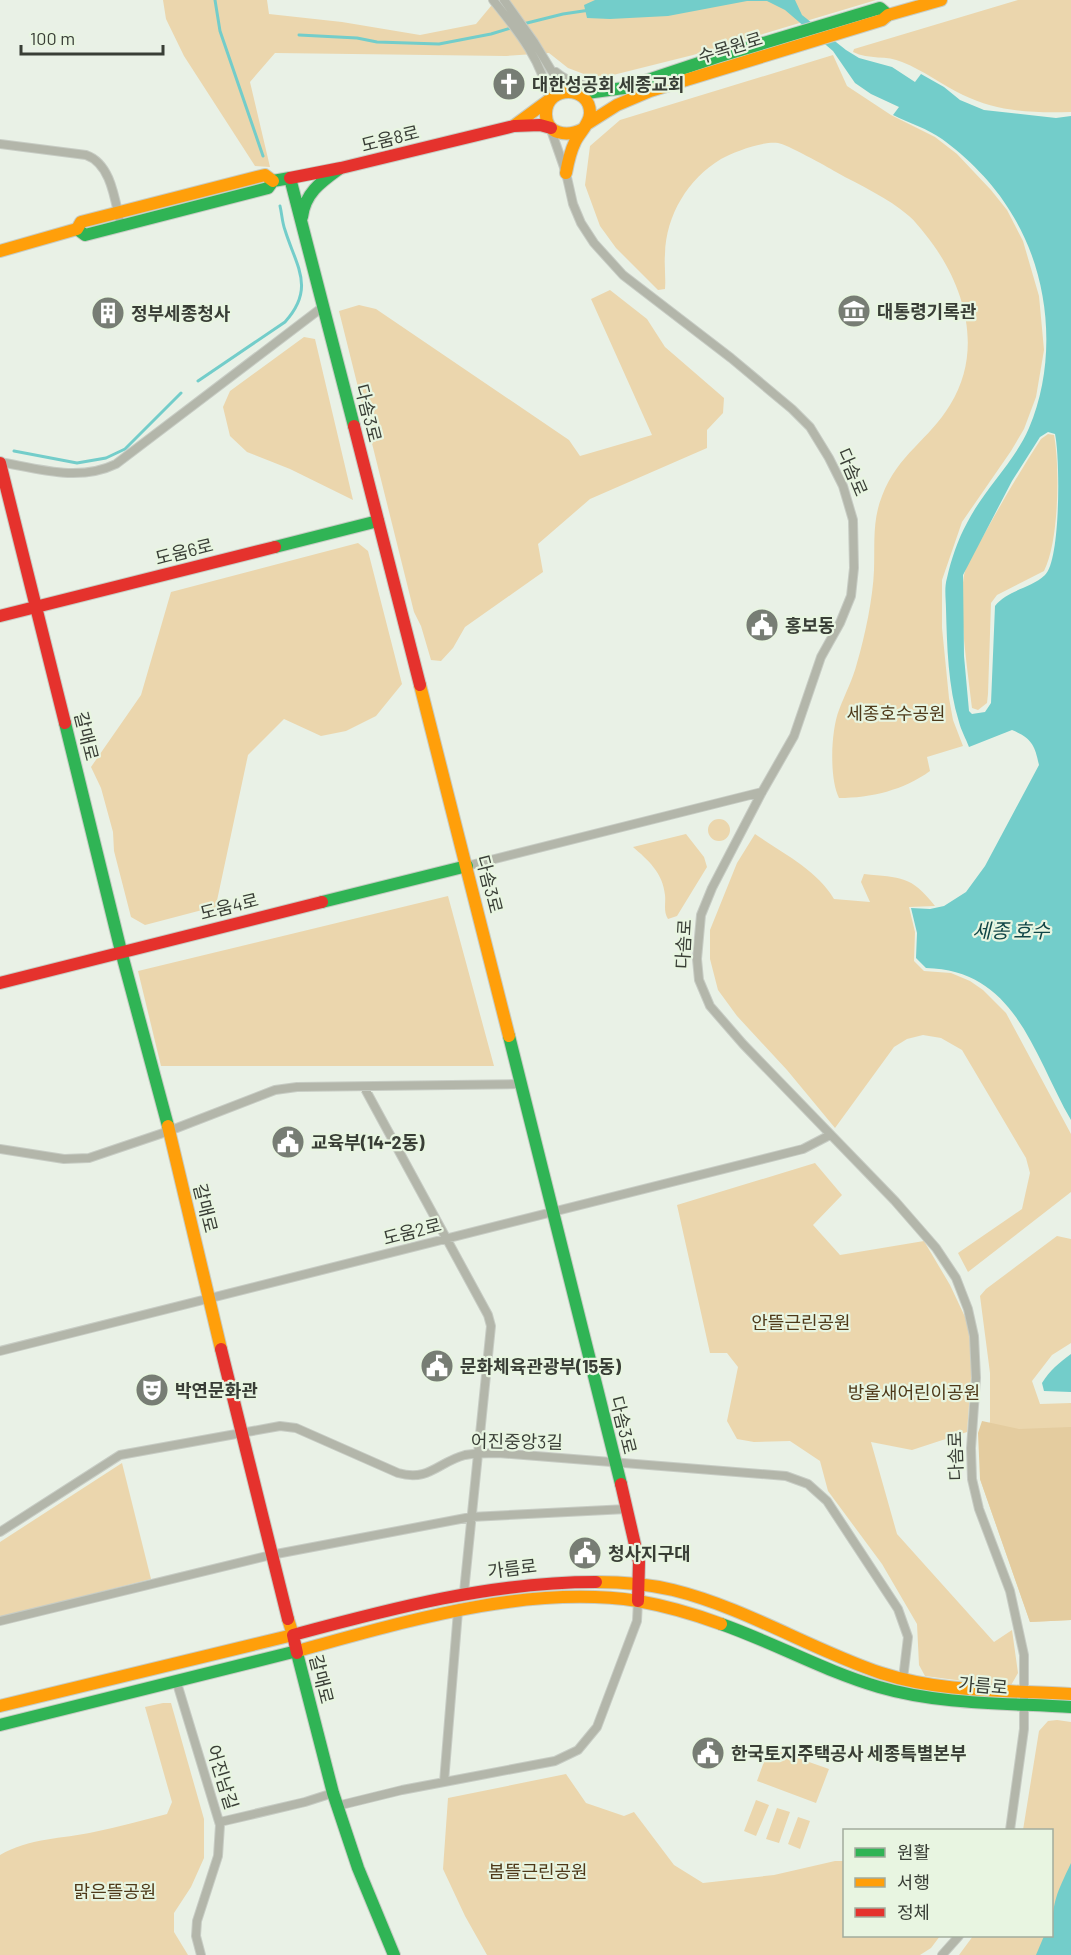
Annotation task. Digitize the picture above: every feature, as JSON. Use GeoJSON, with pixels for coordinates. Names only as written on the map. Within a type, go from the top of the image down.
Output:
{"type":"FeatureCollection","features":[{"type":"Feature","properties":{"kind":"street","name":"수목원로"},"geometry":{"type":"LineString","coordinates":[[574,92],[622,95],[845,25],[880,8],[888,15],[941,0]]}},
{"type":"Feature","properties":{"kind":"street"},"geometry":{"type":"LineString","coordinates":[[498,2],[512,10],[560,83],[588,103],[590,110],[585,126],[570,135],[563,135],[551,128]]}},
{"type":"Feature","properties":{"kind":"street","name":"다솜로"},"geometry":{"type":"LineString","coordinates":[[498,2],[532,53],[546,82],[549,100],[545,114],[581,224],[606,258],[623,275],[694,328],[792,409],[810,428],[843,486],[853,520],[854,568],[851,596],[840,623],[821,657],[794,736],[712,888],[701,915],[697,959],[699,980],[716,1014],[936,1248],[956,1278],[968,1310],[974,1336],[976,1378],[971,1448],[972,1479],[979,1509],[995,1548],[1018,1621],[1024,1655],[1024,1730],[1010,1829]]}},
{"type":"Feature","properties":{"kind":"street","name":"수목원로"},"geometry":{"type":"LineString","coordinates":[[548,64],[564,79],[622,95]]}},
{"type":"Feature","properties":{"kind":"street"},"geometry":{"type":"LineString","coordinates":[[549,100],[562,91],[574,92]]}},
{"type":"Feature","properties":{"kind":"street","name":"수목원로"},"geometry":{"type":"LineString","coordinates":[[585,126],[622,95]]}},
{"type":"Feature","properties":{"kind":"street"},"geometry":{"type":"LineString","coordinates":[[566,173],[585,133],[622,95]]}},
{"type":"Feature","properties":{"kind":"street","name":"도움8로"},"geometry":{"type":"LineString","coordinates":[[514,126],[549,100]]}},
{"type":"Feature","properties":{"kind":"street","name":"도움8로"},"geometry":{"type":"LineString","coordinates":[[0,251],[77,230],[85,235],[268,188],[273,181],[341,168],[514,126],[540,125],[551,128]]}},
{"type":"Feature","properties":{"kind":"street","name":"다솜로"},"geometry":{"type":"LineString","coordinates":[[566,173],[572,149],[585,126]]}},
{"type":"Feature","properties":{"kind":"street"},"geometry":{"type":"LineString","coordinates":[[0,144],[93,157],[108,178],[121,225]]}},
{"type":"Feature","properties":{"kind":"street"},"geometry":{"type":"LineString","coordinates":[[302,221],[302,207],[306,197],[341,168]]}},
{"type":"Feature","properties":{"kind":"street","name":"도움8로"},"geometry":{"type":"LineString","coordinates":[[77,230],[81,222],[265,175],[273,181]]}},
{"type":"Feature","properties":{"kind":"street","name":"다솜3로"},"geometry":{"type":"LineString","coordinates":[[290,178],[467,866],[627,1509],[639,1562],[638,1601]]}},
{"type":"Feature","properties":{"kind":"street"},"geometry":{"type":"LineString","coordinates":[[0,463],[72,474],[95,472],[116,464],[324,306]]}},
{"type":"Feature","properties":{"kind":"street","name":"갈매로"},"geometry":{"type":"LineString","coordinates":[[0,463],[121,951],[169,1131],[283,1604],[333,1793],[358,1868],[392,1954]]}},
{"type":"Feature","properties":{"kind":"street","name":"도움6로"},"geometry":{"type":"LineString","coordinates":[[0,616],[378,521]]}},
{"type":"Feature","properties":{"kind":"street"},"geometry":{"type":"LineString","coordinates":[[467,866],[762,792]]}},
{"type":"Feature","properties":{"kind":"street","name":"도움4로"},"geometry":{"type":"LineString","coordinates":[[0,983],[467,866]]}},
{"type":"Feature","properties":{"kind":"street"},"geometry":{"type":"LineString","coordinates":[[0,1149],[64,1159],[89,1158],[169,1131],[274,1090],[297,1087],[520,1084]]}},
{"type":"Feature","properties":{"kind":"street"},"geometry":{"type":"LineString","coordinates":[[364,1087],[488,1316],[491,1326],[464,1592]]}},
{"type":"Feature","properties":{"kind":"street","name":"도움2로"},"geometry":{"type":"LineString","coordinates":[[0,1352],[803,1149],[830,1135]]}},
{"type":"Feature","properties":{"kind":"street","name":"어진중앙3길"},"geometry":{"type":"LineString","coordinates":[[0,1532],[120,1455],[280,1426],[296,1428],[398,1473],[415,1477],[432,1472],[457,1458],[498,1453],[786,1476],[797,1479],[818,1491],[827,1500],[902,1616],[908,1637],[903,1679]]}},
{"type":"Feature","properties":{"kind":"street"},"geometry":{"type":"LineString","coordinates":[[0,1621],[271,1555],[471,1517],[627,1509]]}},
{"type":"Feature","properties":{"kind":"street","name":"가름로"},"geometry":{"type":"LineString","coordinates":[[0,1706],[464,1592],[539,1582],[568,1581],[640,1584],[674,1591],[740,1611],[845,1660],[903,1679],[1024,1699]]}},
{"type":"Feature","properties":{"kind":"street","name":"가름로"},"geometry":{"type":"LineString","coordinates":[[0,1725],[377,1629],[458,1611],[542,1598],[638,1601],[708,1618],[877,1687],[899,1693],[982,1704],[1024,1699]]}},
{"type":"Feature","properties":{"kind":"street"},"geometry":{"type":"LineString","coordinates":[[338,1806],[444,1782],[555,1761],[578,1750],[597,1727],[637,1620],[638,1601]]}},
{"type":"Feature","properties":{"kind":"street"},"geometry":{"type":"LineString","coordinates":[[444,1782],[458,1611]]}},
{"type":"Feature","properties":{"kind":"street","name":"어진남길"},"geometry":{"type":"LineString","coordinates":[[176,1680],[220,1822],[218,1857],[197,1921],[196,1936],[201,1955]]}},
{"type":"Feature","properties":{"kind":"street"},"geometry":{"type":"LineString","coordinates":[[1024,1699],[1071,1694]]}},
{"type":"Feature","properties":{"kind":"street"},"geometry":{"type":"LineString","coordinates":[[1024,1699],[1071,1707]]}},
{"type":"Feature","properties":{"kind":"street"},"geometry":{"type":"LineString","coordinates":[[220,1822],[333,1793]]}},
{"type":"Feature","properties":{"kind":"street"},"geometry":{"type":"LineString","coordinates":[[942,1955],[958,1937]]}},
{"type":"Feature","properties":{"kind":"green space"},"geometry":{"type":"Polygon","coordinates":[[[163,0],[267,0],[269,14],[342,22],[420,35],[476,24],[496,0],[876,0],[693,55],[597,79],[568,68],[549,53],[506,56],[275,53],[250,82],[270,167],[255,166],[184,56],[166,19],[163,0]]]}},
{"type":"Feature","properties":{"kind":"green space"},"geometry":{"type":"Polygon","coordinates":[[[1018,0],[1071,0],[1071,112],[1029,112],[989,105],[963,95],[902,62],[853,52],[854,49],[1018,0]]]}},
{"type":"Feature","properties":{"kind":"green space","name":"세종호수공원"},"geometry":{"type":"Polygon","coordinates":[[[833,55],[847,86],[891,115],[935,137],[957,154],[1007,210],[1023,241],[1039,296],[1044,350],[1036,397],[1024,429],[962,522],[942,580],[942,628],[949,698],[953,720],[963,746],[927,757],[930,771],[898,788],[887,792],[839,798],[832,767],[834,729],[855,669],[868,617],[879,505],[896,469],[942,417],[961,384],[968,339],[959,294],[939,253],[909,216],[874,192],[778,143],[756,145],[721,159],[709,167],[689,188],[674,212],[666,240],[665,289],[658,290],[616,248],[600,226],[585,185],[590,146],[620,120],[833,55]]]}},
{"type":"Feature","properties":{"kind":"green space"},"geometry":{"type":"Polygon","coordinates":[[[610,290],[647,319],[665,347],[724,398],[723,413],[707,430],[707,448],[590,499],[538,544],[543,572],[465,627],[453,648],[441,661],[431,660],[421,626],[414,612],[339,311],[359,305],[376,309],[569,440],[580,456],[652,435],[591,299],[610,290]]]}},
{"type":"Feature","properties":{"kind":"green space"},"geometry":{"type":"Polygon","coordinates":[[[304,337],[315,339],[353,500],[290,469],[247,452],[230,436],[223,407],[230,391],[304,337]]]}},
{"type":"Feature","properties":{"kind":"green space","name":"세종호수공원"},"geometry":{"type":"Polygon","coordinates":[[[1048,434],[1054,435],[1057,466],[1057,504],[1049,558],[1044,571],[997,595],[991,603],[987,703],[978,710],[972,708],[964,641],[962,590],[964,575],[967,565],[1011,488],[1041,439],[1048,434]]]}},
{"type":"Feature","properties":{"kind":"green space"},"geometry":{"type":"Polygon","coordinates":[[[358,543],[368,551],[402,684],[376,716],[346,731],[321,736],[284,719],[248,755],[215,910],[206,909],[145,925],[131,917],[114,851],[113,832],[101,788],[91,767],[141,695],[171,592],[358,543]]]}},
{"type":"Feature","properties":{"kind":"green space"},"geometry":{"type":"Polygon","coordinates":[[[719,819],[727,822],[730,830],[727,838],[719,841],[711,838],[708,830],[711,822],[719,819]]]}},
{"type":"Feature","properties":{"kind":"green space"},"geometry":{"type":"Polygon","coordinates":[[[686,834],[704,857],[707,867],[677,916],[668,919],[661,880],[649,862],[633,847],[686,834]]]}},
{"type":"Feature","properties":{"kind":"green space"},"geometry":{"type":"Polygon","coordinates":[[[755,834],[809,871],[834,899],[870,902],[861,882],[864,874],[904,880],[919,888],[935,906],[909,907],[915,932],[914,961],[924,971],[951,973],[970,981],[983,990],[1006,1013],[1071,1134],[1071,1192],[968,1272],[958,1253],[1022,1209],[1030,1173],[1026,1158],[962,1050],[941,1038],[923,1035],[907,1039],[894,1047],[835,1128],[787,1070],[737,1016],[718,990],[710,959],[710,930],[737,863],[755,834]]]}},
{"type":"Feature","properties":{"kind":"green space"},"geometry":{"type":"Polygon","coordinates":[[[448,896],[494,1066],[161,1066],[138,971],[448,896]]]}},
{"type":"Feature","properties":{"kind":"green space","name":"안뜰근린공원"},"geometry":{"type":"Polygon","coordinates":[[[815,1163],[842,1195],[813,1225],[840,1255],[924,1241],[950,1285],[974,1336],[967,1432],[912,1450],[871,1442],[897,1534],[994,1642],[1012,1630],[1018,1673],[1010,1687],[925,1676],[919,1665],[917,1624],[882,1564],[828,1491],[820,1461],[790,1441],[754,1442],[737,1439],[727,1421],[738,1367],[727,1353],[710,1353],[677,1205],[815,1163]]]}},
{"type":"Feature","properties":{"kind":"green space"},"geometry":{"type":"Polygon","coordinates":[[[1057,1236],[1071,1239],[1071,1343],[1052,1355],[1032,1381],[1040,1404],[1071,1403],[1071,1620],[1030,1622],[980,1479],[990,1421],[990,1373],[980,1296],[986,1289],[1057,1236]]]}},
{"type":"Feature","properties":{"kind":"green space"},"geometry":{"type":"Polygon","coordinates":[[[122,1463],[151,1579],[0,1617],[0,1542],[122,1463]]]}},
{"type":"Feature","properties":{"kind":"green space","name":"맑은뜰공원"},"geometry":{"type":"Polygon","coordinates":[[[171,1703],[204,1819],[204,1858],[191,1887],[174,1913],[174,1932],[188,1955],[0,1955],[0,1855],[34,1842],[94,1832],[167,1814],[172,1802],[145,1707],[171,1703]]]}},
{"type":"Feature","properties":{"kind":"green space"},"geometry":{"type":"Polygon","coordinates":[[[1048,1721],[1071,1722],[1071,1955],[959,1955],[972,1937],[1053,1937],[1053,1829],[1023,1829],[1039,1731],[1048,1721]]]}},
{"type":"Feature","properties":{"kind":"green space"},"geometry":{"type":"Polygon","coordinates":[[[769,1748],[829,1769],[816,1803],[757,1781],[769,1748]]]}},
{"type":"Feature","properties":{"kind":"green space","name":"봄뜰근린공원"},"geometry":{"type":"Polygon","coordinates":[[[566,1774],[586,1803],[624,1816],[634,1812],[674,1865],[703,1883],[774,1875],[843,1861],[843,1937],[939,1937],[931,1948],[920,1955],[487,1955],[465,1916],[443,1869],[448,1798],[566,1774]]]}},
{"type":"Feature","properties":{"kind":"green space"},"geometry":{"type":"Polygon","coordinates":[[[756,1800],[769,1805],[756,1836],[744,1831],[756,1800]]]}},
{"type":"Feature","properties":{"kind":"green space"},"geometry":{"type":"Polygon","coordinates":[[[777,1808],[790,1812],[779,1843],[766,1839],[777,1808]]]}},
{"type":"Feature","properties":{"kind":"green space"},"geometry":{"type":"Polygon","coordinates":[[[798,1817],[810,1821],[800,1849],[788,1844],[798,1817]]]}},
{"type":"Feature","properties":{"kind":"shaded area"},"geometry":{"type":"Polygon","coordinates":[[[982,1421],[1019,1429],[1071,1427],[1071,1620],[1030,1622],[980,1479],[978,1433],[982,1421]]]}},
{"type":"Feature","properties":{"kind":"water","name":"세종 호수"},"geometry":{"type":"Polygon","coordinates":[[[595,0],[795,0],[802,15],[846,50],[859,58],[892,67],[915,82],[921,74],[944,87],[960,100],[984,110],[1056,118],[1071,116],[1071,1120],[1032,1043],[1018,1020],[1001,1000],[981,983],[957,972],[926,968],[916,958],[917,933],[911,908],[930,909],[944,906],[966,892],[985,866],[1039,765],[1032,743],[1012,730],[969,747],[952,695],[945,594],[951,564],[964,529],[1023,441],[1038,402],[1044,374],[1045,317],[1034,262],[1023,235],[1004,201],[970,163],[937,135],[893,115],[899,107],[871,94],[855,83],[833,51],[785,10],[767,1],[747,1],[668,16],[610,19],[587,18],[584,5],[595,0]],[[1048,432],[1040,437],[1012,481],[963,575],[964,656],[969,711],[972,714],[985,712],[991,703],[995,606],[1006,596],[1039,580],[1050,566],[1057,530],[1058,507],[1058,463],[1055,434],[1048,432]]]}},
{"type":"Feature","properties":{"kind":"water"},"geometry":{"type":"Polygon","coordinates":[[[1071,1354],[1071,1392],[1044,1391],[1042,1383],[1045,1378],[1071,1354]]]}},
{"type":"Feature","properties":{"kind":"water"},"geometry":{"type":"Polygon","coordinates":[[[1071,1863],[1071,1955],[1036,1955],[1044,1937],[1053,1937],[1053,1914],[1062,1882],[1071,1863]]]}},
{"type":"Feature","properties":{"kind":"waterway"},"geometry":{"type":"LineString","coordinates":[[215,0],[220,31],[263,156]]}},
{"type":"Feature","properties":{"kind":"waterway"},"geometry":{"type":"LineString","coordinates":[[523,24],[590,10]]}},
{"type":"Feature","properties":{"kind":"waterway"},"geometry":{"type":"LineString","coordinates":[[299,35],[357,38],[377,42],[439,44],[514,27]]}},
{"type":"Feature","properties":{"kind":"waterway"},"geometry":{"type":"LineString","coordinates":[[198,381],[285,322],[300,298],[301,277],[284,227],[280,206]]}},
{"type":"Feature","properties":{"kind":"waterway"},"geometry":{"type":"LineString","coordinates":[[14,451],[77,463],[106,458],[125,449],[181,393]]}},
{"type":"Feature","properties":{"kind":"traffic: fast"},"geometry":{"type":"LineString","coordinates":[[579,94],[624,88],[717,57],[880,8],[888,15]]}},
{"type":"Feature","properties":{"kind":"traffic: fast"},"geometry":{"type":"LineString","coordinates":[[302,217],[310,195],[339,169]]}},
{"type":"Feature","properties":{"kind":"traffic: fast"},"geometry":{"type":"LineString","coordinates":[[290,178],[354,426]]}},
{"type":"Feature","properties":{"kind":"traffic: fast"},"geometry":{"type":"LineString","coordinates":[[77,229],[85,235],[268,188],[273,181],[290,178]]}},
{"type":"Feature","properties":{"kind":"traffic: fast"},"geometry":{"type":"LineString","coordinates":[[275,547],[378,521]]}},
{"type":"Feature","properties":{"kind":"traffic: fast"},"geometry":{"type":"LineString","coordinates":[[65,723],[121,951],[168,1126]]}},
{"type":"Feature","properties":{"kind":"traffic: fast"},"geometry":{"type":"LineString","coordinates":[[322,902],[467,866]]}},
{"type":"Feature","properties":{"kind":"traffic: fast"},"geometry":{"type":"LineString","coordinates":[[509,1036],[621,1484]]}},
{"type":"Feature","properties":{"kind":"traffic: fast"},"geometry":{"type":"LineString","coordinates":[[721,1624],[839,1673],[902,1693],[974,1702],[1071,1707]]}},
{"type":"Feature","properties":{"kind":"traffic: fast"},"geometry":{"type":"LineString","coordinates":[[0,1725],[297,1651]]}},
{"type":"Feature","properties":{"kind":"traffic: fast"},"geometry":{"type":"LineString","coordinates":[[297,1653],[333,1793],[358,1868],[394,1955]]}},
{"type":"Feature","properties":{"kind":"traffic: slow"},"geometry":{"type":"LineString","coordinates":[[587,124],[617,105],[650,91],[941,0]]}},
{"type":"Feature","properties":{"kind":"traffic: slow"},"geometry":{"type":"LineString","coordinates":[[566,173],[573,146],[588,121],[590,113],[588,104],[576,93],[560,93],[553,97],[546,113],[549,126],[553,130],[564,133],[583,129]]}},
{"type":"Feature","properties":{"kind":"traffic: slow"},"geometry":{"type":"LineString","coordinates":[[515,125],[549,100]]}},
{"type":"Feature","properties":{"kind":"traffic: slow"},"geometry":{"type":"LineString","coordinates":[[0,251],[77,229],[81,222],[265,175],[273,181]]}},
{"type":"Feature","properties":{"kind":"traffic: slow"},"geometry":{"type":"LineString","coordinates":[[420,685],[509,1036]]}},
{"type":"Feature","properties":{"kind":"traffic: slow"},"geometry":{"type":"LineString","coordinates":[[168,1126],[221,1349]]}},
{"type":"Feature","properties":{"kind":"traffic: slow"},"geometry":{"type":"LineString","coordinates":[[596,1582],[654,1586],[700,1598],[855,1663],[904,1679],[975,1690],[1071,1694]]}},
{"type":"Feature","properties":{"kind":"traffic: slow"},"geometry":{"type":"LineString","coordinates":[[297,1651],[422,1618],[509,1602],[553,1598],[596,1597],[638,1601],[721,1624]]}},
{"type":"Feature","properties":{"kind":"traffic: slow"},"geometry":{"type":"LineString","coordinates":[[0,1706],[293,1635],[288,1619]]}},
{"type":"Feature","properties":{"kind":"traffic: jam"},"geometry":{"type":"LineString","coordinates":[[290,178],[514,126],[540,125],[551,128]]}},
{"type":"Feature","properties":{"kind":"traffic: jam"},"geometry":{"type":"LineString","coordinates":[[354,426],[420,685]]}},
{"type":"Feature","properties":{"kind":"traffic: jam"},"geometry":{"type":"LineString","coordinates":[[0,463],[65,723]]}},
{"type":"Feature","properties":{"kind":"traffic: jam"},"geometry":{"type":"LineString","coordinates":[[0,616],[275,547]]}},
{"type":"Feature","properties":{"kind":"traffic: jam"},"geometry":{"type":"LineString","coordinates":[[0,983],[322,902]]}},
{"type":"Feature","properties":{"kind":"traffic: jam"},"geometry":{"type":"LineString","coordinates":[[221,1349],[288,1619]]}},
{"type":"Feature","properties":{"kind":"traffic: jam"},"geometry":{"type":"LineString","coordinates":[[621,1484],[639,1562],[638,1601]]}},
{"type":"Feature","properties":{"kind":"traffic: jam"},"geometry":{"type":"LineString","coordinates":[[297,1653],[293,1635],[405,1606],[519,1586],[596,1582]]}},
{"type":"Feature","properties":{"kind":"place","name":"대한성공회 세종교회"},"geometry":{"type":"Point","coordinates":[509,84]}},
{"type":"Feature","properties":{"kind":"place","name":"대통령기록관"},"geometry":{"type":"Point","coordinates":[854,311]}},
{"type":"Feature","properties":{"kind":"place","name":"정부세종청사"},"geometry":{"type":"Point","coordinates":[108,313]}},
{"type":"Feature","properties":{"kind":"place","name":"홍보동"},"geometry":{"type":"Point","coordinates":[762,625]}},
{"type":"Feature","properties":{"kind":"place","name":"교육부(14-2동)"},"geometry":{"type":"Point","coordinates":[288,1142]}},
{"type":"Feature","properties":{"kind":"place","name":"문화체육관광부(15동)"},"geometry":{"type":"Point","coordinates":[437,1366]}},
{"type":"Feature","properties":{"kind":"place","name":"박연문화관"},"geometry":{"type":"Point","coordinates":[152,1390]}},
{"type":"Feature","properties":{"kind":"place","name":"청사지구대"},"geometry":{"type":"Point","coordinates":[585,1553]}},
{"type":"Feature","properties":{"kind":"place","name":"한국토지주택공사 세종특별본부"},"geometry":{"type":"Point","coordinates":[708,1753]}},
{"type":"Feature","properties":{"kind":"park label","name":"방울새어린이공원"},"geometry":{"type":"Point","coordinates":[914,1392]}}]}
